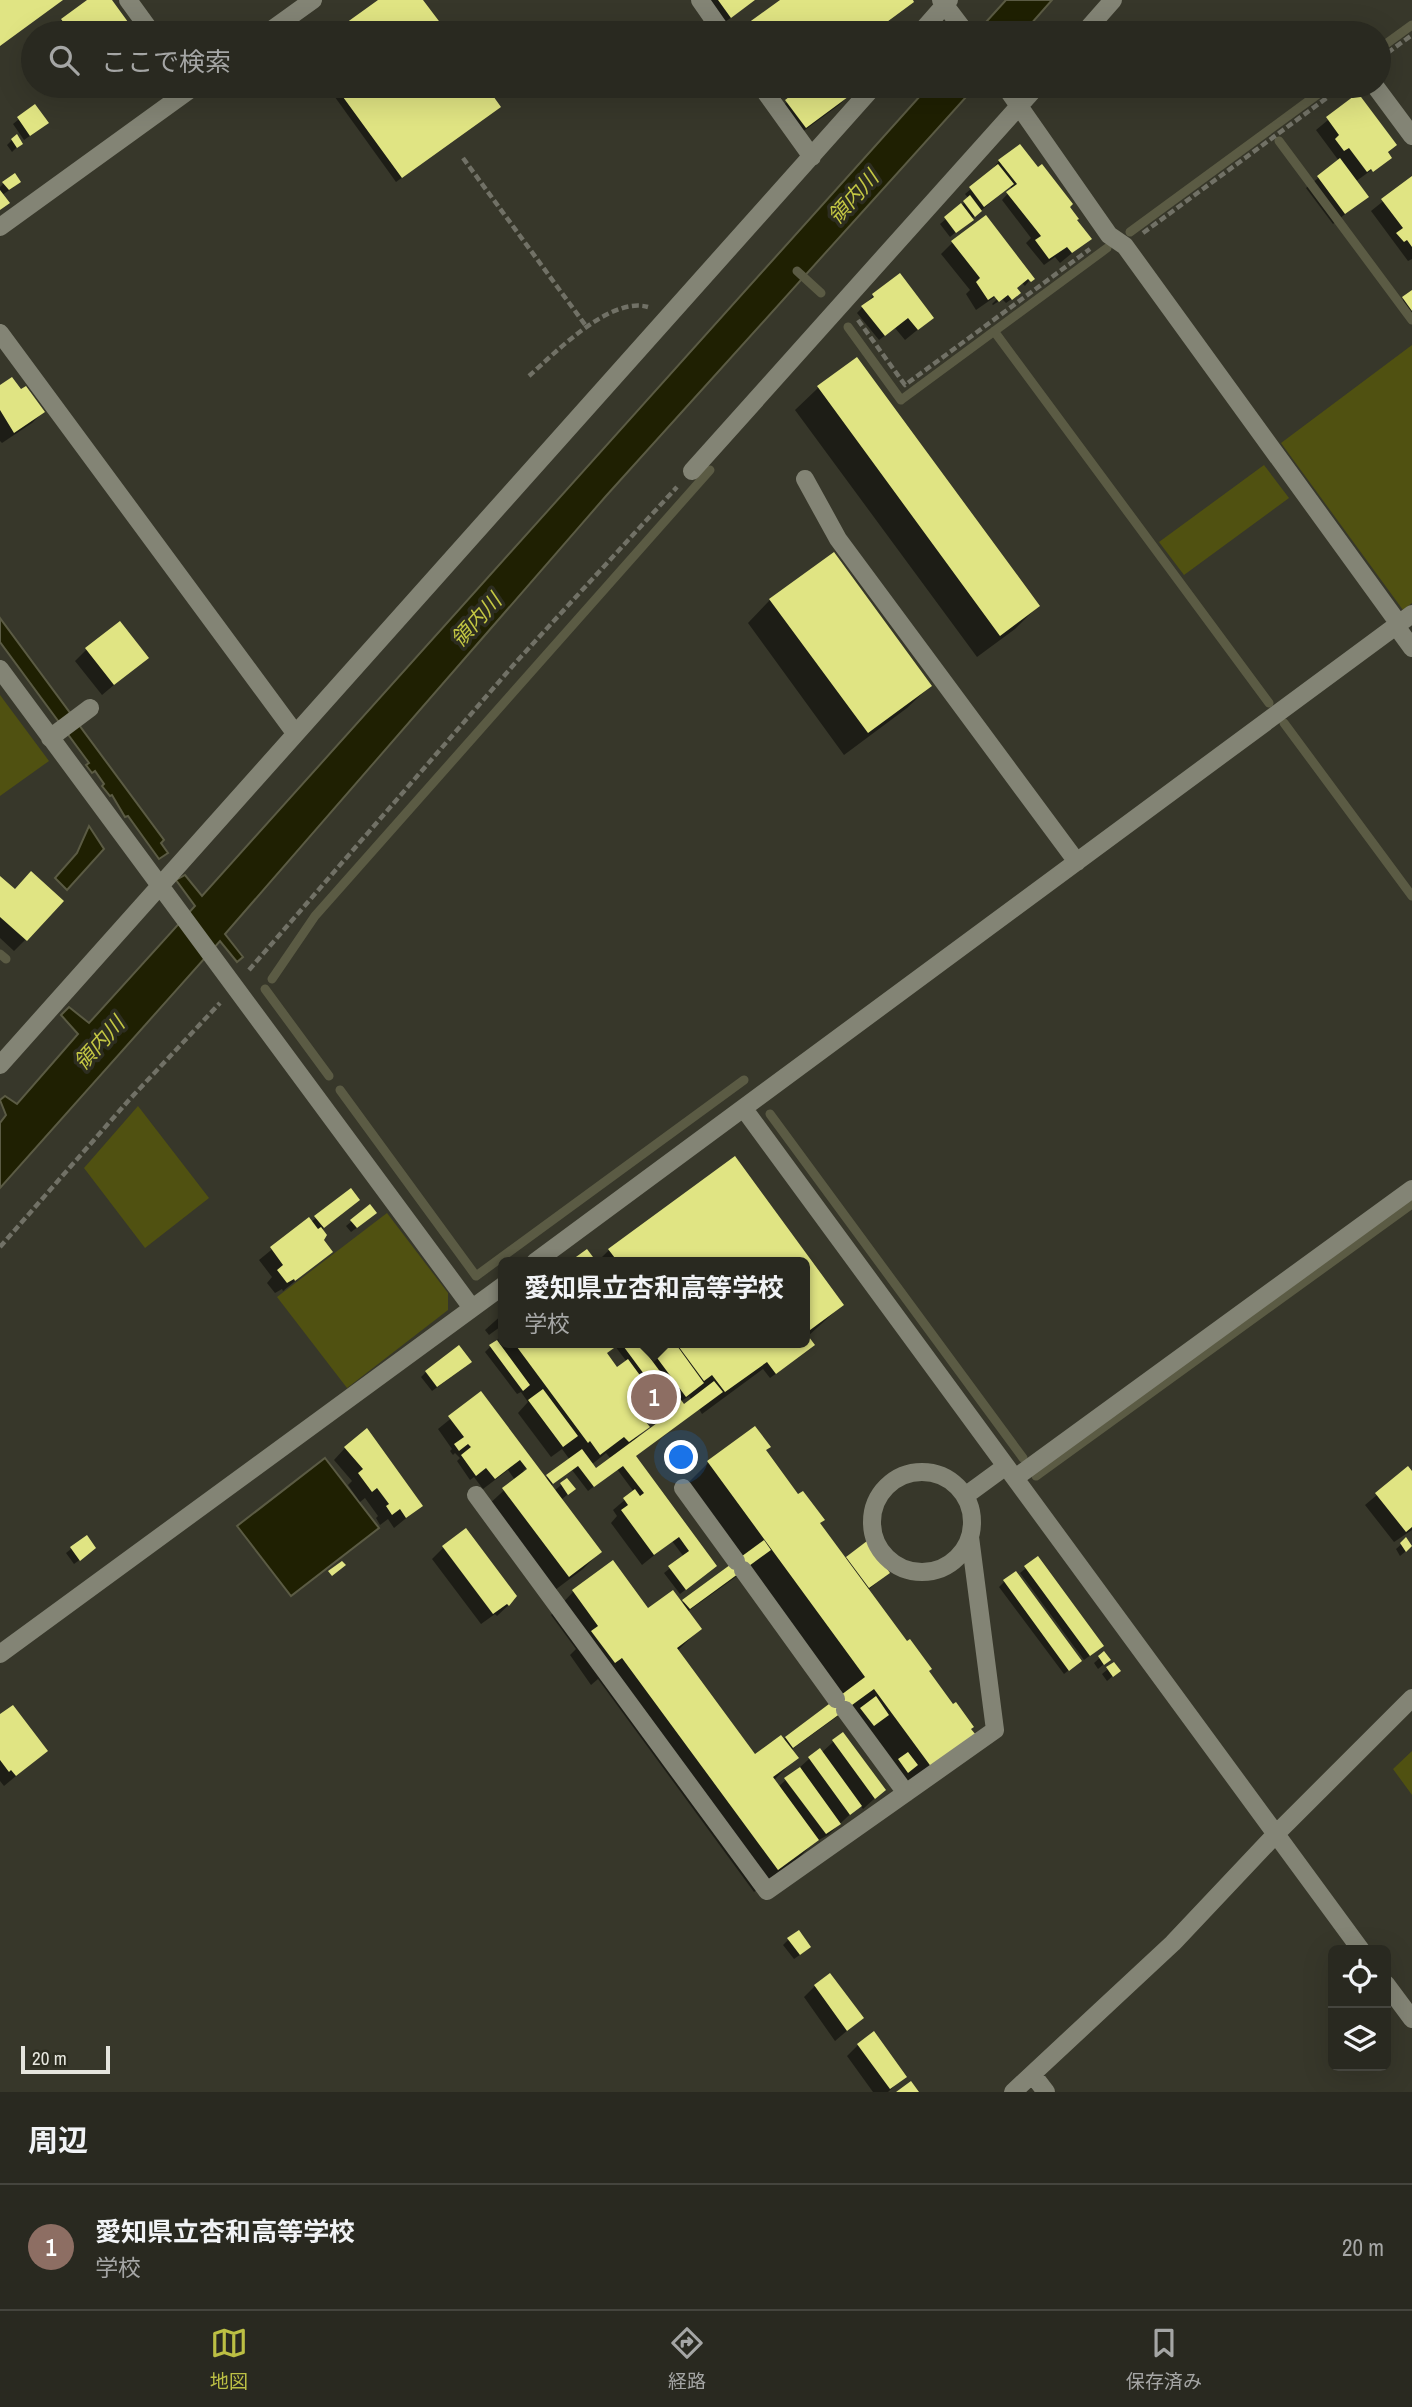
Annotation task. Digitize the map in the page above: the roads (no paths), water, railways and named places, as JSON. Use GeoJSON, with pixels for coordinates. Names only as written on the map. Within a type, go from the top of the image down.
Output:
{"type":"FeatureCollection","features":[{"type":"Feature","properties":{"kind":"street"},"geometry":{"type":"LineString","coordinates":[[128,0],[143,21]]}},
{"type":"Feature","properties":{"kind":"street"},"geometry":{"type":"LineString","coordinates":[[284,21],[313,0]]}},
{"type":"Feature","properties":{"kind":"street"},"geometry":{"type":"LineString","coordinates":[[700,0],[715,21]]}},
{"type":"Feature","properties":{"kind":"street"},"geometry":{"type":"LineString","coordinates":[[1095,21],[1113,0]]}},
{"type":"Feature","properties":{"kind":"street"},"geometry":{"type":"LineString","coordinates":[[931,21],[946,4],[958,21]]}},
{"type":"Feature","properties":{"kind":"street"},"geometry":{"type":"LineString","coordinates":[[0,227],[177,98]]}},
{"type":"Feature","properties":{"kind":"street"},"geometry":{"type":"LineString","coordinates":[[770,98],[812,156]]}},
{"type":"Feature","properties":{"kind":"street"},"geometry":{"type":"LineString","coordinates":[[0,1065],[863,98]]}},
{"type":"Feature","properties":{"kind":"street"},"geometry":{"type":"LineString","coordinates":[[692,471],[845,302],[1012,98]]}},
{"type":"Feature","properties":{"kind":"street"},"geometry":{"type":"LineString","coordinates":[[1014,98],[1109,235],[1125,246],[1402,621],[1412,649]]}},
{"type":"Feature","properties":{"kind":"street"},"geometry":{"type":"LineString","coordinates":[[1384,98],[1412,136]]}},
{"type":"Feature","properties":{"kind":"street"},"geometry":{"type":"LineString","coordinates":[[0,333],[295,733]]}},
{"type":"Feature","properties":{"kind":"street"},"geometry":{"type":"LineString","coordinates":[[805,479],[838,539],[1077,862]]}},
{"type":"Feature","properties":{"kind":"street"},"geometry":{"type":"LineString","coordinates":[[542,1257],[1402,621]]}},
{"type":"Feature","properties":{"kind":"street"},"geometry":{"type":"LineString","coordinates":[[0,669],[55,734],[160,887],[472,1308]]}},
{"type":"Feature","properties":{"kind":"street"},"geometry":{"type":"LineString","coordinates":[[55,734],[90,708]]}},
{"type":"Feature","properties":{"kind":"street"},"geometry":{"type":"LineString","coordinates":[[744,1109],[1357,1945]]}},
{"type":"Feature","properties":{"kind":"street"},"geometry":{"type":"LineString","coordinates":[[965,1496],[1010,1472],[1412,1189]]}},
{"type":"Feature","properties":{"kind":"street"},"geometry":{"type":"LineString","coordinates":[[0,1654],[498,1289]]}},
{"type":"Feature","properties":{"kind":"street"},"geometry":{"type":"LineString","coordinates":[[476,1495],[767,1891],[995,1730],[970,1537],[972,1523],[965,1496],[956,1485],[944,1477],[930,1472],[916,1472],[902,1476],[890,1484],[880,1494],[874,1507],[874,1535],[880,1548],[888,1559],[914,1572],[929,1572],[948,1564],[964,1550],[970,1537]]}},
{"type":"Feature","properties":{"kind":"street"},"geometry":{"type":"LineString","coordinates":[[683,1488],[906,1793]]}},
{"type":"Feature","properties":{"kind":"street"},"geometry":{"type":"LineString","coordinates":[[1013,2092],[1173,1943],[1275,1835],[1412,1698]]}},
{"type":"Feature","properties":{"kind":"street"},"geometry":{"type":"LineString","coordinates":[[1391,1991],[1412,2020]]}},
{"type":"Feature","properties":{"kind":"street"},"geometry":{"type":"LineString","coordinates":[[1033,2075],[1046,2092]]}},
{"type":"Feature","properties":{"kind":"water"},"geometry":{"type":"Polygon","coordinates":[[[1006,0],[1052,0],[1034,21],[987,21],[1006,0]]]}},
{"type":"Feature","properties":{"kind":"water","name":"領内川"},"geometry":{"type":"Polygon","coordinates":[[[918,98],[965,98],[606,496],[225,934],[243,957],[237,962],[220,941],[0,1188],[0,1123],[6,1115],[0,1100],[5,1096],[17,1104],[78,1034],[61,1015],[69,1007],[89,1023],[195,906],[176,880],[185,875],[202,896],[918,98]]]}},
{"type":"Feature","properties":{"kind":"water"},"geometry":{"type":"Polygon","coordinates":[[[0,618],[164,840],[161,843],[168,853],[159,859],[128,816],[125,817],[112,795],[102,786],[104,784],[95,771],[92,773],[86,765],[89,763],[0,642],[0,618]]]}},
{"type":"Feature","properties":{"kind":"water"},"geometry":{"type":"Polygon","coordinates":[[[89,826],[104,849],[67,890],[55,878],[77,853],[89,826]]]}},
{"type":"Feature","properties":{"kind":"water"},"geometry":{"type":"Polygon","coordinates":[[[325,1458],[379,1528],[291,1596],[237,1526],[325,1458]]]}},
{"type":"Feature","properties":{"kind":"waterway"},"geometry":{"type":"LineString","coordinates":[[1391,40],[1412,25]]}},
{"type":"Feature","properties":{"kind":"waterway"},"geometry":{"type":"LineString","coordinates":[[1130,232],[1313,98]]}},
{"type":"Feature","properties":{"kind":"waterway"},"geometry":{"type":"LineString","coordinates":[[1279,141],[1412,320]]}},
{"type":"Feature","properties":{"kind":"waterway"},"geometry":{"type":"LineString","coordinates":[[848,327],[901,400],[1107,248]]}},
{"type":"Feature","properties":{"kind":"waterway"},"geometry":{"type":"LineString","coordinates":[[797,271],[821,293]]}},
{"type":"Feature","properties":{"kind":"waterway"},"geometry":{"type":"LineString","coordinates":[[994,331],[1269,703]]}},
{"type":"Feature","properties":{"kind":"waterway"},"geometry":{"type":"LineString","coordinates":[[272,979],[315,916],[710,470]]}},
{"type":"Feature","properties":{"kind":"waterway"},"geometry":{"type":"LineString","coordinates":[[1284,723],[1412,896]]}},
{"type":"Feature","properties":{"kind":"waterway"},"geometry":{"type":"LineString","coordinates":[[0,954],[6,959]]}},
{"type":"Feature","properties":{"kind":"waterway"},"geometry":{"type":"LineString","coordinates":[[265,989],[329,1076]]}},
{"type":"Feature","properties":{"kind":"waterway"},"geometry":{"type":"LineString","coordinates":[[502,1257],[744,1080]]}},
{"type":"Feature","properties":{"kind":"waterway"},"geometry":{"type":"LineString","coordinates":[[340,1090],[476,1276],[498,1260]]}},
{"type":"Feature","properties":{"kind":"waterway"},"geometry":{"type":"LineString","coordinates":[[770,1114],[1023,1458]]}},
{"type":"Feature","properties":{"kind":"waterway"},"geometry":{"type":"LineString","coordinates":[[1036,1476],[1412,1204]]}},
{"type":"Feature","properties":{"kind":"place","name":"愛知県立杏和高等学校"},"geometry":{"type":"Point","coordinates":[654,1397]}}]}
